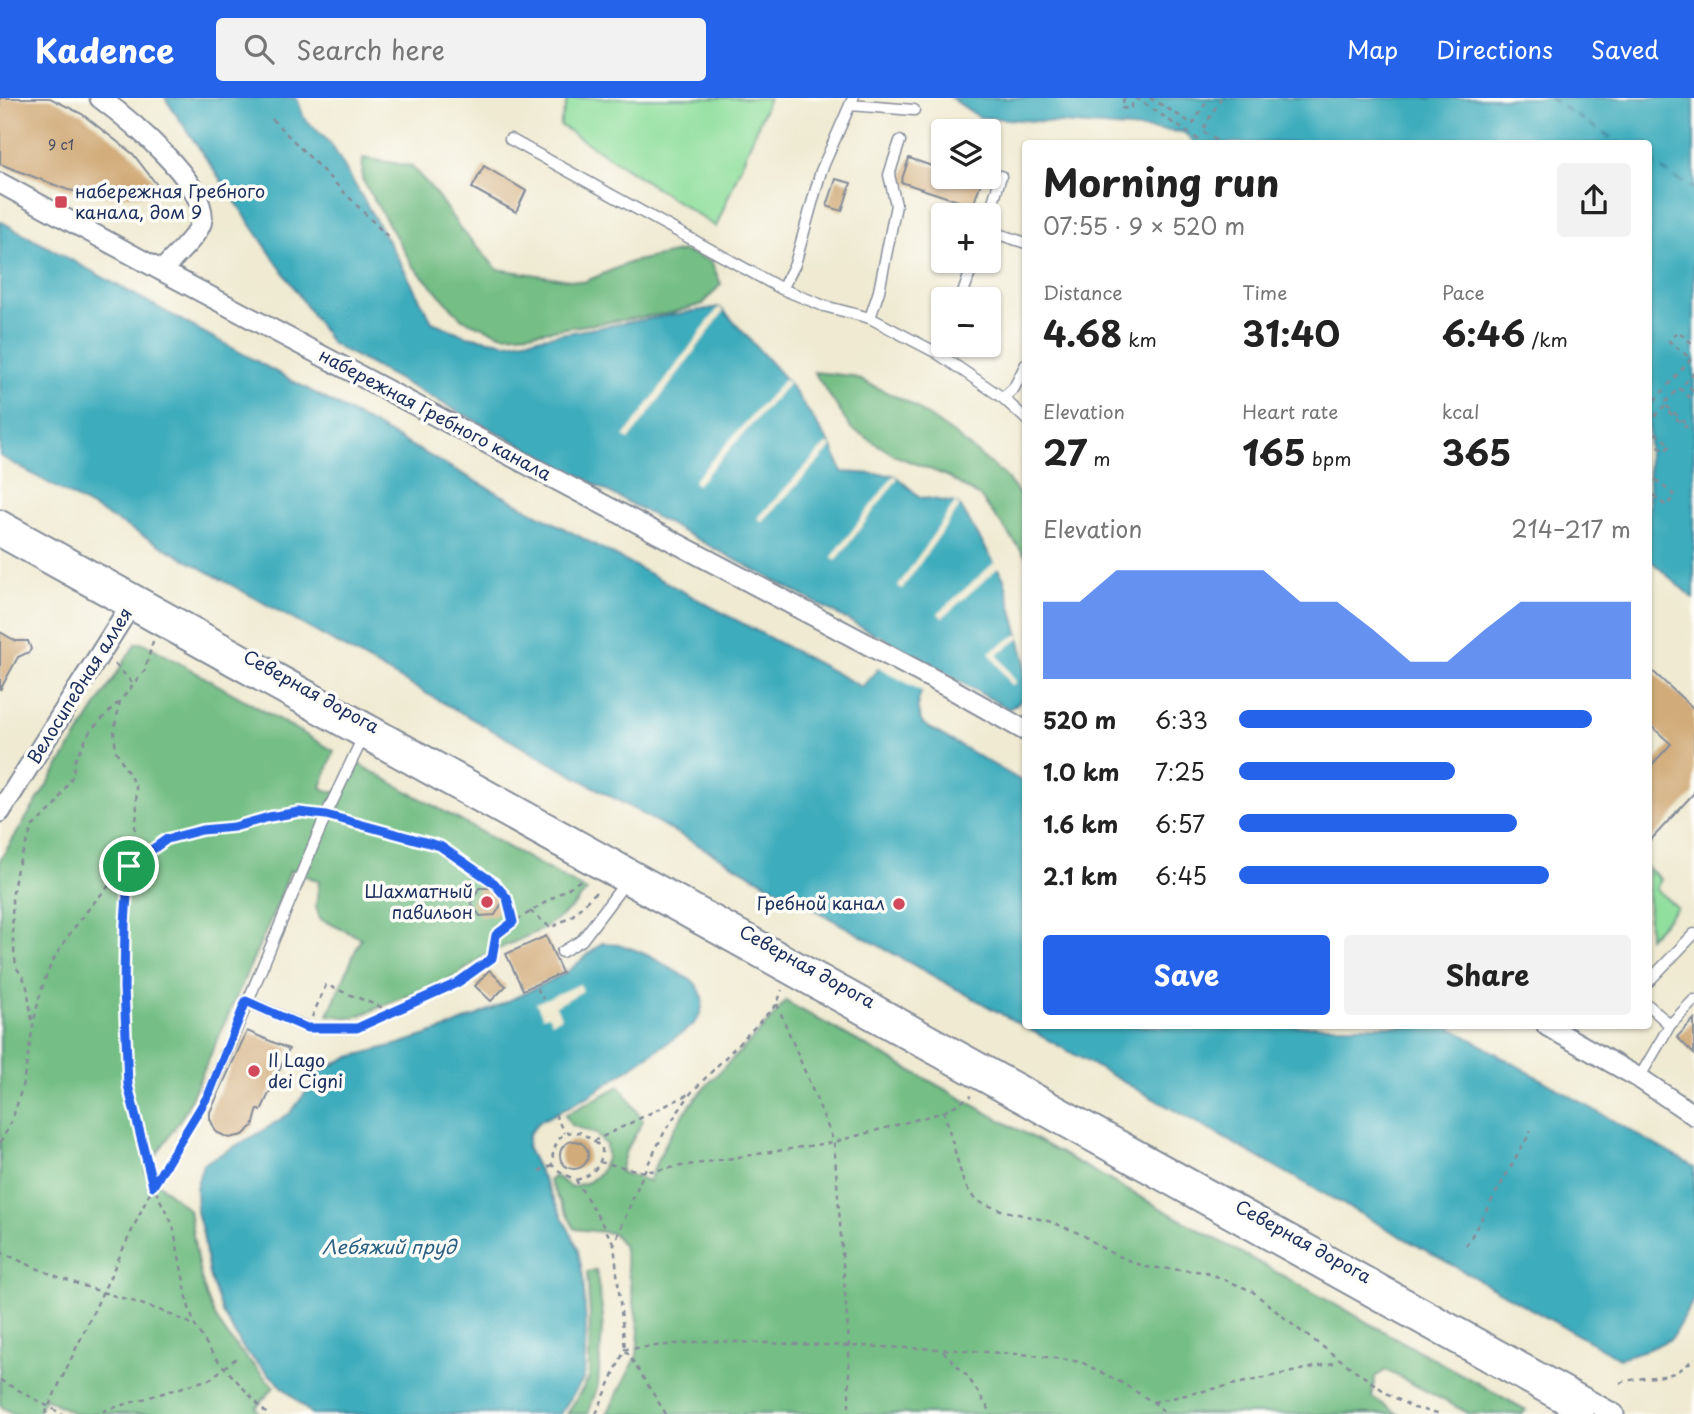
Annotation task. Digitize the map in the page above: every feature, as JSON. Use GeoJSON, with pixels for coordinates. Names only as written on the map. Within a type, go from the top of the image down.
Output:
{"type":"FeatureCollection","features":[{"type":"Feature","properties":{"kind":"street"},"geometry":{"type":"LineString","coordinates":[[100,98],[155,144],[188,184],[201,205],[202,221],[197,233],[162,271]]}},
{"type":"Feature","properties":{"kind":"street","name":"набережная Гребного канала"},"geometry":{"type":"LineString","coordinates":[[0,183],[1022,729]]}},
{"type":"Feature","properties":{"kind":"street","name":"Северная дорога"},"geometry":{"type":"LineString","coordinates":[[0,520],[132,602],[366,732],[1614,1414]]}},
{"type":"Feature","properties":{"kind":"street","name":"Северная дорога"},"geometry":{"type":"LineString","coordinates":[[0,537],[132,602]]}},
{"type":"Feature","properties":{"kind":"street","name":"Велосипедная аллея"},"geometry":{"type":"LineString","coordinates":[[0,812],[132,602]]}},
{"type":"Feature","properties":{"kind":"street","name":"Северная дорога"},"geometry":{"type":"LineString","coordinates":[[629,877],[1583,1414]]}},
{"type":"Feature","properties":{"kind":"street"},"geometry":{"type":"LineString","coordinates":[[1552,1029],[1639,1078],[1694,1115]]}},
{"type":"Feature","properties":{"kind":"lane"},"geometry":{"type":"LineString","coordinates":[[782,289],[794,264],[821,171],[852,101],[914,110]]}},
{"type":"Feature","properties":{"kind":"lane"},"geometry":{"type":"LineString","coordinates":[[510,139],[782,289],[824,306],[870,318],[931,350]]}},
{"type":"Feature","properties":{"kind":"lane"},"geometry":{"type":"LineString","coordinates":[[870,318],[879,291],[896,205],[888,175],[900,141]]}},
{"type":"Feature","properties":{"kind":"lane"},"geometry":{"type":"LineString","coordinates":[[1001,235],[1022,242]]}},
{"type":"Feature","properties":{"kind":"lane"},"geometry":{"type":"LineString","coordinates":[[943,357],[1003,398],[1022,415]]}},
{"type":"Feature","properties":{"kind":"lane"},"geometry":{"type":"LineString","coordinates":[[1003,398],[1014,388],[1022,375]]}},
{"type":"Feature","properties":{"kind":"lane"},"geometry":{"type":"LineString","coordinates":[[209,1094],[326,815],[366,732]]}},
{"type":"Feature","properties":{"kind":"lane"},"geometry":{"type":"LineString","coordinates":[[562,952],[582,940],[629,877]]}},
{"type":"Feature","properties":{"kind":"lane"},"geometry":{"type":"LineString","coordinates":[[1652,978],[1694,934]]}},
{"type":"Feature","properties":{"kind":"lane"},"geometry":{"type":"LineString","coordinates":[[1639,1078],[1670,1025],[1694,1000]]}},
{"type":"Feature","properties":{"kind":"lane"},"geometry":{"type":"LineString","coordinates":[[246,1001],[307,1028]]}},
{"type":"Feature","properties":{"kind":"lane"},"geometry":{"type":"LineString","coordinates":[[1652,1009],[1670,1025]]}},
{"type":"Feature","properties":{"kind":"path"},"geometry":{"type":"LineString","coordinates":[[1124,98],[1122,108],[1131,109],[1135,98],[1199,140]]}},
{"type":"Feature","properties":{"kind":"path"},"geometry":{"type":"LineString","coordinates":[[1150,98],[1193,124],[1209,98]]}},
{"type":"Feature","properties":{"kind":"path"},"geometry":{"type":"LineString","coordinates":[[1216,140],[1202,131],[1221,98]]}},
{"type":"Feature","properties":{"kind":"path"},"geometry":{"type":"LineString","coordinates":[[272,119],[391,240]]}},
{"type":"Feature","properties":{"kind":"path"},"geometry":{"type":"LineString","coordinates":[[1652,403],[1691,359],[1669,341],[1678,331],[1694,345]]}},
{"type":"Feature","properties":{"kind":"path"},"geometry":{"type":"LineString","coordinates":[[1694,372],[1685,383],[1694,391]]}},
{"type":"Feature","properties":{"kind":"path"},"geometry":{"type":"LineString","coordinates":[[1652,420],[1663,407],[1686,427],[1688,425],[1664,404],[1679,388],[1694,401]]}},
{"type":"Feature","properties":{"kind":"path"},"geometry":{"type":"LineString","coordinates":[[1652,429],[1670,445],[1665,451],[1652,440]]}},
{"type":"Feature","properties":{"kind":"path"},"geometry":{"type":"LineString","coordinates":[[1652,476],[1675,496],[1666,506],[1652,494]]}},
{"type":"Feature","properties":{"kind":"path"},"geometry":{"type":"LineString","coordinates":[[33,1023],[27,987],[16,967],[13,940],[12,898],[18,868],[33,826],[55,806],[73,775],[75,760],[90,731],[120,701],[145,670],[154,638]]}},
{"type":"Feature","properties":{"kind":"path"},"geometry":{"type":"LineString","coordinates":[[113,661],[134,685]]}},
{"type":"Feature","properties":{"kind":"path"},"geometry":{"type":"LineString","coordinates":[[120,701],[114,731],[116,751],[136,787],[137,800],[129,866],[124,975],[128,1085],[153,1186],[173,1225],[195,1326],[214,1356],[267,1414]]}},
{"type":"Feature","properties":{"kind":"path"},"geometry":{"type":"LineString","coordinates":[[0,1143],[24,1087],[33,1023],[47,973],[73,929],[102,893],[129,866],[167,839],[299,812],[326,815],[440,846],[494,883],[507,898],[513,922]]}},
{"type":"Feature","properties":{"kind":"path"},"geometry":{"type":"LineString","coordinates":[[396,1013],[326,985],[307,1028],[357,1028],[396,1013],[457,983],[492,958],[496,935],[584,878]]}},
{"type":"Feature","properties":{"kind":"path"},"geometry":{"type":"LineString","coordinates":[[530,911],[551,928],[572,916],[600,887]]}},
{"type":"Feature","properties":{"kind":"path"},"geometry":{"type":"LineString","coordinates":[[614,1244],[644,1172],[666,1129],[691,1093],[777,1004],[783,987]]}},
{"type":"Feature","properties":{"kind":"path"},"geometry":{"type":"LineString","coordinates":[[537,988],[543,999]]}},
{"type":"Feature","properties":{"kind":"path"},"geometry":{"type":"LineString","coordinates":[[777,1004],[834,1142],[849,1346],[849,1414]]}},
{"type":"Feature","properties":{"kind":"path"},"geometry":{"type":"LineString","coordinates":[[594,1141],[691,1093]]}},
{"type":"Feature","properties":{"kind":"path"},"geometry":{"type":"LineString","coordinates":[[45,1414],[153,1186],[209,1094]]}},
{"type":"Feature","properties":{"kind":"path"},"geometry":{"type":"LineString","coordinates":[[600,1162],[644,1172],[834,1142],[944,1112],[973,1094]]}},
{"type":"Feature","properties":{"kind":"path"},"geometry":{"type":"LineString","coordinates":[[944,1112],[964,1184],[976,1201],[1052,1222],[1083,1235],[1107,1251],[1145,1267],[1206,1272],[1252,1291],[1340,1361],[1397,1399],[1414,1408],[1442,1414]]}},
{"type":"Feature","properties":{"kind":"path"},"geometry":{"type":"LineString","coordinates":[[555,1114],[564,1133]]}},
{"type":"Feature","properties":{"kind":"path"},"geometry":{"type":"LineString","coordinates":[[1466,1246],[1531,1131]]}},
{"type":"Feature","properties":{"kind":"path"},"geometry":{"type":"LineString","coordinates":[[564,1133],[580,1132],[602,1148],[600,1162],[586,1177],[576,1180]]}},
{"type":"Feature","properties":{"kind":"path"},"geometry":{"type":"LineString","coordinates":[[552,1165],[552,1153],[564,1133]]}},
{"type":"Feature","properties":{"kind":"path"},"geometry":{"type":"LineString","coordinates":[[539,1171],[552,1165]]}},
{"type":"Feature","properties":{"kind":"path"},"geometry":{"type":"LineString","coordinates":[[552,1165],[576,1180],[614,1244],[625,1349],[666,1414]]}},
{"type":"Feature","properties":{"kind":"path"},"geometry":{"type":"LineString","coordinates":[[0,1251],[36,1269],[145,1304],[195,1326]]}},
{"type":"Feature","properties":{"kind":"path"},"geometry":{"type":"LineString","coordinates":[[625,1349],[707,1341],[1033,1355],[1081,1362],[1153,1402],[1167,1414]]}},
{"type":"Feature","properties":{"kind":"path"},"geometry":{"type":"LineString","coordinates":[[596,1414],[625,1349]]}},
{"type":"Feature","properties":{"kind":"path"},"geometry":{"type":"LineString","coordinates":[[941,1349],[968,1377],[992,1414]]}},
{"type":"Feature","properties":{"kind":"path"},"geometry":{"type":"LineString","coordinates":[[93,1414],[210,1379],[239,1356]]}},
{"type":"Feature","properties":{"kind":"path"},"geometry":{"type":"LineString","coordinates":[[1620,1383],[1641,1377],[1664,1378],[1694,1358]]}},
{"type":"Feature","properties":{"kind":"path"},"geometry":{"type":"LineString","coordinates":[[1153,1402],[1340,1361]]}},
{"type":"Feature","properties":{"kind":"path"},"geometry":{"type":"LineString","coordinates":[[0,1380],[62,1414]]}},
{"type":"Feature","properties":{"kind":"green space"},"geometry":{"type":"Polygon","coordinates":[[[568,98],[769,98],[716,227],[560,125],[568,98]]]}},
{"type":"Feature","properties":{"kind":"green space"},"geometry":{"type":"Polygon","coordinates":[[[363,158],[411,166],[433,190],[460,228],[497,269],[584,282],[631,262],[683,251],[711,261],[721,284],[703,304],[671,313],[503,335],[462,319],[413,266],[362,179],[363,158]]]}},
{"type":"Feature","properties":{"kind":"green space"},"geometry":{"type":"Polygon","coordinates":[[[814,372],[852,376],[908,402],[955,435],[1004,475],[1022,497],[1022,551],[981,498],[947,476],[896,456],[851,428],[814,372]]]}},
{"type":"Feature","properties":{"kind":"green space"},"geometry":{"type":"Polygon","coordinates":[[[136,643],[144,643],[334,751],[321,787],[327,791],[340,791],[355,762],[587,891],[569,910],[543,929],[487,954],[454,977],[353,1018],[328,1015],[361,938],[320,919],[316,907],[319,881],[290,870],[279,901],[185,1112],[145,1172],[189,1210],[195,1250],[209,1304],[235,1345],[274,1387],[256,1408],[261,1414],[75,1414],[45,1398],[37,1414],[14,1414],[0,1406],[0,860],[136,643]]]}},
{"type":"Feature","properties":{"kind":"green space"},"geometry":{"type":"Polygon","coordinates":[[[1652,871],[1661,879],[1656,889],[1677,908],[1652,935],[1652,871]]]}},
{"type":"Feature","properties":{"kind":"green space"},"geometry":{"type":"Polygon","coordinates":[[[785,1001],[1526,1410],[1521,1414],[1470,1414],[1386,1370],[1375,1377],[1372,1397],[1398,1414],[607,1414],[637,1356],[639,1330],[623,1245],[613,1233],[575,1229],[549,1181],[555,1176],[571,1187],[589,1182],[600,1173],[607,1157],[606,1145],[596,1134],[571,1125],[565,1115],[620,1086],[643,1121],[625,1153],[620,1172],[649,1181],[682,1116],[785,1001]]]}},
{"type":"Feature","properties":{"kind":"green space"},"geometry":{"type":"Polygon","coordinates":[[[596,1270],[603,1316],[598,1385],[588,1414],[567,1414],[589,1378],[590,1314],[587,1272],[596,1270]]]}},
{"type":"Feature","properties":{"kind":"water","name":"Гребной канал"},"geometry":{"type":"Polygon","coordinates":[[[165,98],[297,98],[304,118],[331,144],[432,322],[467,336],[507,343],[719,307],[789,383],[832,447],[842,472],[894,475],[920,497],[960,506],[1004,579],[1022,648],[1022,700],[1009,709],[936,668],[920,695],[918,709],[923,724],[1022,781],[1022,1025],[0,456],[0,221],[481,484],[862,687],[881,666],[893,644],[332,344],[165,98]]]}},
{"type":"Feature","properties":{"kind":"water"},"geometry":{"type":"Polygon","coordinates":[[[951,98],[1694,98],[1694,599],[1652,562],[1652,140],[1192,140],[1183,132],[979,117],[951,98]]]}},
{"type":"Feature","properties":{"kind":"water","name":"Лебяжий пруд"},"geometry":{"type":"Polygon","coordinates":[[[602,943],[627,947],[661,962],[694,982],[701,993],[703,1004],[700,1015],[692,1026],[589,1096],[539,1122],[529,1134],[527,1147],[577,1246],[583,1277],[586,1326],[584,1378],[560,1414],[311,1414],[245,1351],[223,1314],[209,1275],[197,1212],[196,1188],[203,1164],[290,1113],[322,1071],[346,1058],[448,1028],[498,1006],[566,973],[602,943]]]}},
{"type":"Feature","properties":{"kind":"water","name":"Гребной канал"},"geometry":{"type":"Polygon","coordinates":[[[1028,1029],[1453,1029],[1694,1167],[1694,1299],[1671,1339],[1619,1358],[1028,1029]]]}},
{"type":"Feature","properties":{"kind":"pier"},"geometry":{"type":"Polygon","coordinates":[[[719,307],[724,311],[629,440],[624,437],[719,307]]]}},
{"type":"Feature","properties":{"kind":"pier"},"geometry":{"type":"Polygon","coordinates":[[[785,379],[789,383],[697,485],[693,481],[785,379]]]}},
{"type":"Feature","properties":{"kind":"pier"},"geometry":{"type":"Polygon","coordinates":[[[827,443],[832,447],[762,522],[758,518],[827,443]]]}},
{"type":"Feature","properties":{"kind":"pier"},"geometry":{"type":"Polygon","coordinates":[[[894,475],[898,478],[836,561],[832,557],[894,475]]]}},
{"type":"Feature","properties":{"kind":"pier"},"geometry":{"type":"Polygon","coordinates":[[[955,503],[960,506],[902,589],[898,586],[955,503]]]}},
{"type":"Feature","properties":{"kind":"pier"},"geometry":{"type":"Polygon","coordinates":[[[995,562],[999,567],[942,618],[938,613],[995,562]]]}},
{"type":"Feature","properties":{"kind":"pier"},"geometry":{"type":"Polygon","coordinates":[[[1018,634],[1021,638],[997,654],[1016,682],[1012,686],[989,652],[1018,634]]]}},
{"type":"Feature","properties":{"kind":"pier"},"geometry":{"type":"Polygon","coordinates":[[[877,635],[953,677],[951,680],[929,686],[925,693],[876,666],[889,645],[875,638],[877,635]]]}},
{"type":"Feature","properties":{"kind":"pier"},"geometry":{"type":"Polygon","coordinates":[[[580,984],[583,991],[556,1006],[561,1017],[552,1022],[548,1015],[543,1017],[536,1003],[580,984]]]}},
{"type":"Feature","properties":{"kind":"building"},"geometry":{"type":"Polygon","coordinates":[[[0,98],[50,98],[82,114],[133,154],[164,194],[110,197],[68,190],[0,164],[0,98]]]}},
{"type":"Feature","properties":{"kind":"building"},"geometry":{"type":"Polygon","coordinates":[[[909,158],[931,166],[931,189],[979,189],[974,203],[964,203],[901,182],[909,158]]]}},
{"type":"Feature","properties":{"kind":"building"},"geometry":{"type":"Polygon","coordinates":[[[484,166],[526,191],[516,212],[472,188],[484,166]]]}},
{"type":"Feature","properties":{"kind":"building"},"geometry":{"type":"Polygon","coordinates":[[[836,179],[851,183],[842,211],[827,206],[836,179]]]}},
{"type":"Feature","properties":{"kind":"building"},"geometry":{"type":"Polygon","coordinates":[[[0,632],[16,641],[28,641],[31,649],[18,657],[0,690],[0,632]]]}},
{"type":"Feature","properties":{"kind":"building"},"geometry":{"type":"Polygon","coordinates":[[[1652,671],[1694,709],[1694,793],[1652,839],[1652,765],[1671,744],[1652,727],[1652,671]]]}},
{"type":"Feature","properties":{"kind":"building","name":"Шахматный павильон"},"geometry":{"type":"Polygon","coordinates":[[[479,888],[495,888],[503,901],[495,915],[480,916],[471,903],[479,888]]]}},
{"type":"Feature","properties":{"kind":"building"},"geometry":{"type":"Polygon","coordinates":[[[546,936],[562,973],[523,990],[506,954],[546,936]]]}},
{"type":"Feature","properties":{"kind":"building"},"geometry":{"type":"Polygon","coordinates":[[[489,970],[506,986],[491,1001],[475,986],[489,970]]]}},
{"type":"Feature","properties":{"kind":"building"},"geometry":{"type":"Polygon","coordinates":[[[1694,1019],[1694,1054],[1677,1037],[1694,1019]]]}},
{"type":"Feature","properties":{"kind":"building","name":"Il Lago dei Cigni"},"geometry":{"type":"Polygon","coordinates":[[[247,1031],[289,1049],[261,1111],[258,1109],[253,1126],[243,1135],[229,1138],[216,1132],[210,1112],[247,1031]]]}},
{"type":"Feature","properties":{"kind":"building"},"geometry":{"type":"Polygon","coordinates":[[[574,1141],[584,1145],[588,1155],[584,1165],[574,1169],[564,1165],[560,1155],[564,1145],[574,1141]]]}},
{"type":"Feature","properties":{"kind":"ferry route"},"geometry":{"type":"LineString","coordinates":[[1549,98],[1615,140]]}},
{"type":"Feature","properties":{"kind":"ferry route"},"geometry":{"type":"LineString","coordinates":[[1652,163],[1694,189]]}},
{"type":"Feature","properties":{"kind":"place","name":"набережная Гребного канала, дом 9"},"geometry":{"type":"Point","coordinates":[61,202]}},
{"type":"Feature","properties":{"kind":"place","name":"Шахматный павильон"},"geometry":{"type":"Point","coordinates":[487,902]}},
{"type":"Feature","properties":{"kind":"place","name":"Гребной канал"},"geometry":{"type":"Point","coordinates":[899,904]}},
{"type":"Feature","properties":{"kind":"place","name":"Il Lago dei Cigni"},"geometry":{"type":"Point","coordinates":[254,1071]}},
{"type":"Feature","properties":{"kind":"route"},"geometry":{"type":"LineString","coordinates":[[299,812],[326,815],[440,846],[494,883],[507,898],[513,922],[496,935],[492,958],[457,983],[396,1013],[357,1028],[307,1028],[246,1001],[209,1094],[153,1186],[128,1085],[124,987],[129,866],[167,839],[299,812]]}}]}
